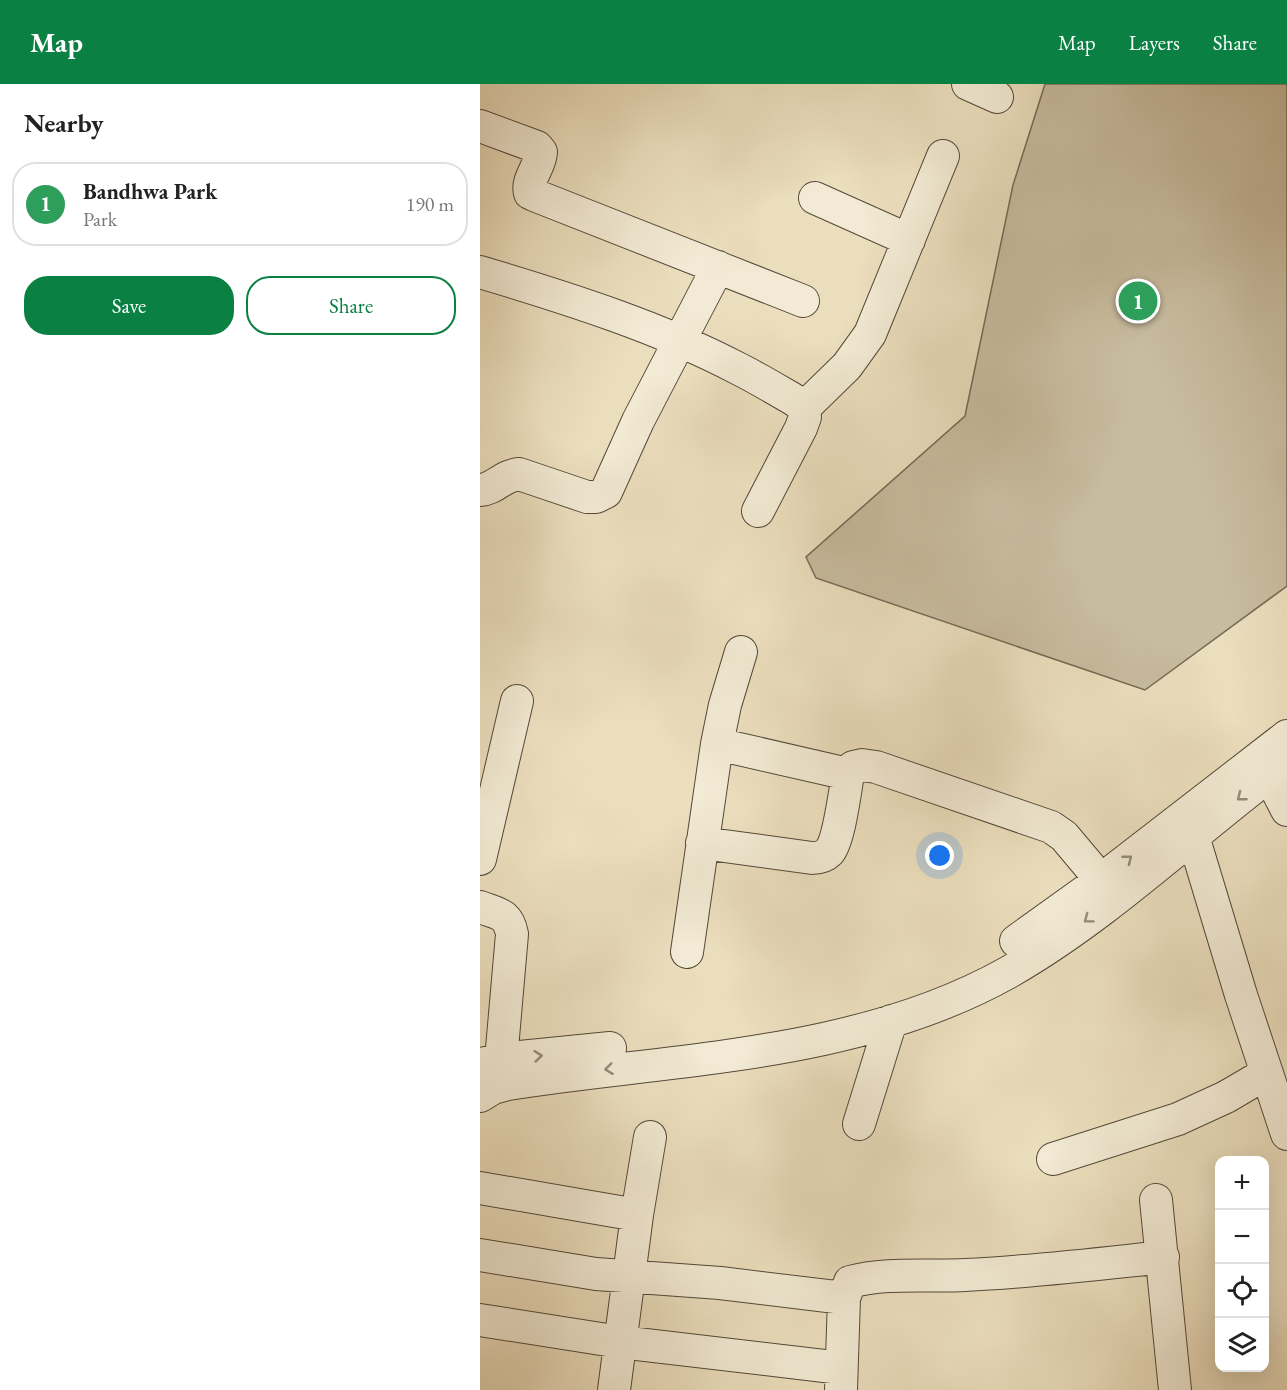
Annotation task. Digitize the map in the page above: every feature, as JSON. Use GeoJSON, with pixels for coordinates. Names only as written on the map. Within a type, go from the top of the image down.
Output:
{"type":"FeatureCollection","features":[{"type":"Feature","properties":{"kind":"street"},"geometry":{"type":"LineString","coordinates":[[968,84],[997,98]]}},
{"type":"Feature","properties":{"kind":"street"},"geometry":{"type":"LineString","coordinates":[[480,126],[537,147],[541,152],[530,185],[531,193],[534,195],[803,301]]}},
{"type":"Feature","properties":{"kind":"street"},"geometry":{"type":"LineString","coordinates":[[804,408],[847,366],[870,334],[944,156]]}},
{"type":"Feature","properties":{"kind":"street"},"geometry":{"type":"LineString","coordinates":[[815,198],[909,240]]}},
{"type":"Feature","properties":{"kind":"street"},"geometry":{"type":"LineString","coordinates":[[480,490],[493,487],[509,475],[519,474],[587,497],[596,497],[606,492],[639,421],[718,267]]}},
{"type":"Feature","properties":{"kind":"street"},"geometry":{"type":"LineString","coordinates":[[480,272],[552,294],[679,341],[739,368],[796,401],[804,408],[805,417],[758,511]]}},
{"type":"Feature","properties":{"kind":"street"},"geometry":{"type":"LineString","coordinates":[[687,952],[717,744],[727,697],[741,652]]}},
{"type":"Feature","properties":{"kind":"street"},"geometry":{"type":"LineString","coordinates":[[480,859],[517,701]]}},
{"type":"Feature","properties":{"kind":"street"},"geometry":{"type":"LineString","coordinates":[[488,1076],[776,1047],[891,1021],[963,994],[1009,971],[1075,928],[1136,883],[1188,825],[1287,736]]}},
{"type":"Feature","properties":{"kind":"street"},"geometry":{"type":"LineString","coordinates":[[717,744],[848,774]]}},
{"type":"Feature","properties":{"kind":"street"},"geometry":{"type":"LineString","coordinates":[[702,843],[812,858],[822,857],[830,851],[835,841],[848,774],[853,767],[862,765],[876,767],[1051,827],[1064,836],[1101,880]]}},
{"type":"Feature","properties":{"kind":"street"},"geometry":{"type":"LineString","coordinates":[[488,1076],[850,1013],[928,987],[969,969],[1040,926],[1101,880],[1278,768],[1287,810]]}},
{"type":"Feature","properties":{"kind":"street"},"geometry":{"type":"LineString","coordinates":[[1188,825],[1241,995],[1273,1065],[1287,1134]]}},
{"type":"Feature","properties":{"kind":"street"},"geometry":{"type":"LineString","coordinates":[[480,907],[502,915],[509,922],[512,934],[488,1076]]}},
{"type":"Feature","properties":{"kind":"street"},"geometry":{"type":"LineString","coordinates":[[859,1124],[891,1021]]}},
{"type":"Feature","properties":{"kind":"street"},"geometry":{"type":"LineString","coordinates":[[1053,1159],[1178,1119],[1226,1097],[1273,1065]]}},
{"type":"Feature","properties":{"kind":"street"},"geometry":{"type":"LineString","coordinates":[[614,1390],[637,1215],[650,1137]]}},
{"type":"Feature","properties":{"kind":"street"},"geometry":{"type":"LineString","coordinates":[[480,1188],[637,1215]]}},
{"type":"Feature","properties":{"kind":"street"},"geometry":{"type":"LineString","coordinates":[[1156,1200],[1175,1390]]}},
{"type":"Feature","properties":{"kind":"street"},"geometry":{"type":"LineString","coordinates":[[480,1256],[568,1270],[720,1283],[843,1298]]}},
{"type":"Feature","properties":{"kind":"street"},"geometry":{"type":"LineString","coordinates":[[480,1320],[841,1379],[843,1298],[850,1282],[862,1278],[993,1274],[1058,1269],[1163,1257]]}},
{"type":"Feature","properties":{"kind":"shaded area"},"geometry":{"type":"Polygon","coordinates":[[[1045,84],[1287,84],[1287,586],[1145,690],[816,578],[806,557],[965,416],[1013,185],[1045,84]]]}},
{"type":"Feature","properties":{"kind":"place","name":"Bandhwa Park"},"geometry":{"type":"Point","coordinates":[1138,301]}}]}
